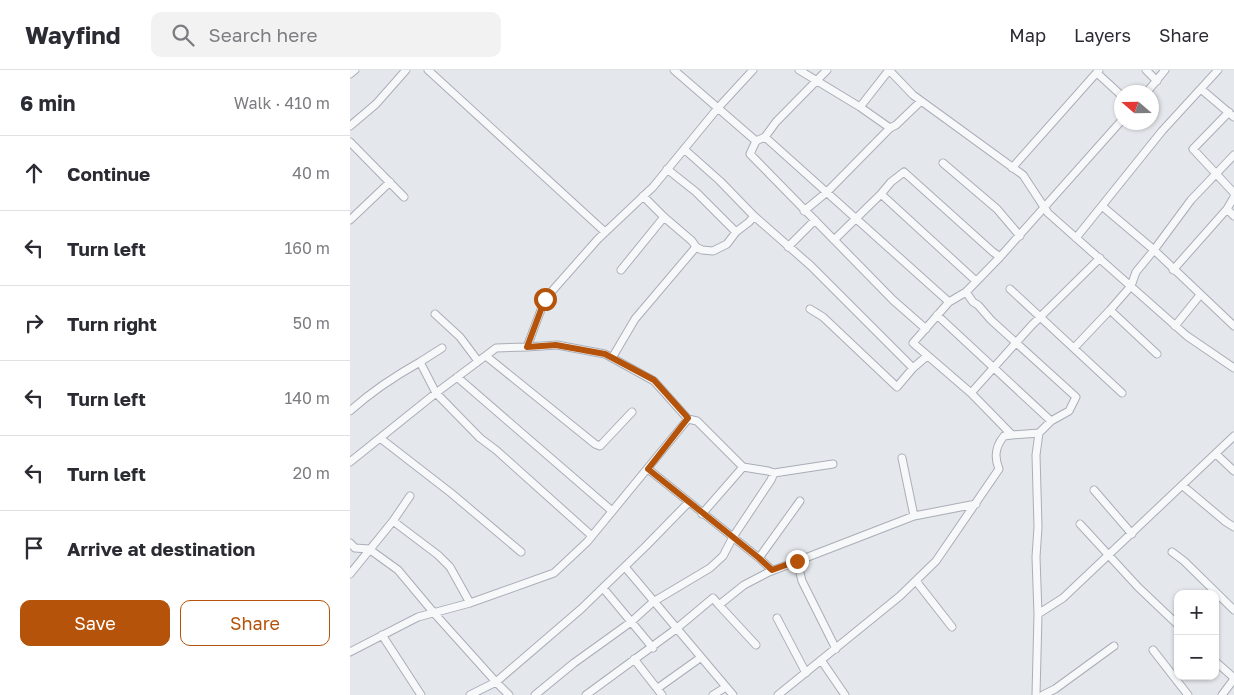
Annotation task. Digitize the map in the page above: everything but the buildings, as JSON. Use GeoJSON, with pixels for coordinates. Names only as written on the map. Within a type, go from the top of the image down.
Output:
{"type":"FeatureCollection","features":[{"type":"Feature","properties":{"kind":"street"},"geometry":{"type":"LineString","coordinates":[[350,74],[354,70]]}},
{"type":"Feature","properties":{"kind":"street"},"geometry":{"type":"LineString","coordinates":[[350,126],[376,104],[406,70]]}},
{"type":"Feature","properties":{"kind":"street"},"geometry":{"type":"LineString","coordinates":[[428,70],[605,232]]}},
{"type":"Feature","properties":{"kind":"street"},"geometry":{"type":"LineString","coordinates":[[674,70],[756,141]]}},
{"type":"Feature","properties":{"kind":"street"},"geometry":{"type":"LineString","coordinates":[[527,347],[545,299],[605,232],[643,196],[752,70]]}},
{"type":"Feature","properties":{"kind":"street"},"geometry":{"type":"LineString","coordinates":[[799,70],[860,107],[890,128]]}},
{"type":"Feature","properties":{"kind":"street"},"geometry":{"type":"LineString","coordinates":[[827,70],[776,122],[765,137],[756,141],[750,154],[893,300],[926,328]]}},
{"type":"Feature","properties":{"kind":"street"},"geometry":{"type":"LineString","coordinates":[[860,107],[889,70],[913,95],[1023,175],[1048,213],[1175,326],[1234,368]]}},
{"type":"Feature","properties":{"kind":"street"},"geometry":{"type":"LineString","coordinates":[[1146,70],[1157,81]]}},
{"type":"Feature","properties":{"kind":"street"},"geometry":{"type":"LineString","coordinates":[[1153,85],[1165,70]]}},
{"type":"Feature","properties":{"kind":"street"},"geometry":{"type":"LineString","coordinates":[[1076,238],[1162,131],[1218,70]]}},
{"type":"Feature","properties":{"kind":"street"},"geometry":{"type":"LineString","coordinates":[[1012,168],[1098,72],[1114,88]]}},
{"type":"Feature","properties":{"kind":"street"},"geometry":{"type":"LineString","coordinates":[[1201,89],[1231,115],[1193,150],[1234,193]]}},
{"type":"Feature","properties":{"kind":"street"},"geometry":{"type":"LineString","coordinates":[[804,211],[827,192],[890,128],[896,125],[921,101]]}},
{"type":"Feature","properties":{"kind":"street"},"geometry":{"type":"LineString","coordinates":[[1012,435],[971,393],[913,343],[949,302],[966,292],[1020,236],[1114,129]]}},
{"type":"Feature","properties":{"kind":"street"},"geometry":{"type":"LineString","coordinates":[[765,137],[949,302]]}},
{"type":"Feature","properties":{"kind":"street"},"geometry":{"type":"LineString","coordinates":[[350,142],[404,197]]}},
{"type":"Feature","properties":{"kind":"street"},"geometry":{"type":"LineString","coordinates":[[684,149],[720,180],[754,216],[810,266],[913,368]]}},
{"type":"Feature","properties":{"kind":"street"},"geometry":{"type":"LineString","coordinates":[[1074,348],[1131,286],[1136,272],[1191,200],[1234,155]]}},
{"type":"Feature","properties":{"kind":"street"},"geometry":{"type":"LineString","coordinates":[[943,163],[997,209],[1020,236]]}},
{"type":"Feature","properties":{"kind":"street"},"geometry":{"type":"LineString","coordinates":[[667,169],[696,192],[736,232]]}},
{"type":"Feature","properties":{"kind":"street"},"geometry":{"type":"LineString","coordinates":[[834,240],[857,219],[891,182],[904,172],[1000,257]]}},
{"type":"Feature","properties":{"kind":"street"},"geometry":{"type":"LineString","coordinates":[[350,220],[390,182]]}},
{"type":"Feature","properties":{"kind":"street"},"geometry":{"type":"LineString","coordinates":[[881,194],[976,281]]}},
{"type":"Feature","properties":{"kind":"street"},"geometry":{"type":"LineString","coordinates":[[643,196],[696,248],[702,250],[714,251],[727,244],[736,232],[750,222],[754,216]]}},
{"type":"Feature","properties":{"kind":"street"},"geometry":{"type":"LineString","coordinates":[[1173,270],[1227,209],[1234,197]]}},
{"type":"Feature","properties":{"kind":"street"},"geometry":{"type":"LineString","coordinates":[[1102,206],[1154,250],[1234,326]]}},
{"type":"Feature","properties":{"kind":"street"},"geometry":{"type":"LineString","coordinates":[[1227,209],[1234,216]]}},
{"type":"Feature","properties":{"kind":"street"},"geometry":{"type":"LineString","coordinates":[[621,270],[664,217]]}},
{"type":"Feature","properties":{"kind":"street"},"geometry":{"type":"LineString","coordinates":[[788,247],[815,220]]}},
{"type":"Feature","properties":{"kind":"street"},"geometry":{"type":"LineString","coordinates":[[612,358],[635,320],[696,248]]}},
{"type":"Feature","properties":{"kind":"street"},"geometry":{"type":"LineString","coordinates":[[971,393],[1041,317],[1100,258]]}},
{"type":"Feature","properties":{"kind":"street"},"geometry":{"type":"LineString","coordinates":[[1010,289],[1122,393]]}},
{"type":"Feature","properties":{"kind":"street"},"geometry":{"type":"LineString","coordinates":[[966,292],[991,320],[1076,397],[1069,411],[1051,421],[1039,433],[1036,455],[1038,527],[1036,557],[1038,614],[1036,695]]}},
{"type":"Feature","properties":{"kind":"street"},"geometry":{"type":"LineString","coordinates":[[1175,326],[1200,295]]}},
{"type":"Feature","properties":{"kind":"street"},"geometry":{"type":"LineString","coordinates":[[810,309],[823,317],[897,387],[913,368],[928,356]]}},
{"type":"Feature","properties":{"kind":"street"},"geometry":{"type":"LineString","coordinates":[[1110,310],[1157,354]]}},
{"type":"Feature","properties":{"kind":"street"},"geometry":{"type":"LineString","coordinates":[[435,314],[460,337],[478,361]]}},
{"type":"Feature","properties":{"kind":"street"},"geometry":{"type":"LineString","coordinates":[[937,315],[1051,421]]}},
{"type":"Feature","properties":{"kind":"street"},"geometry":{"type":"LineString","coordinates":[[350,462],[496,348],[556,345],[605,354],[654,380],[688,418],[696,421],[743,467],[774,473],[833,464]]}},
{"type":"Feature","properties":{"kind":"street"},"geometry":{"type":"LineString","coordinates":[[350,411],[363,400],[442,348]]}},
{"type":"Feature","properties":{"kind":"street"},"geometry":{"type":"LineString","coordinates":[[486,356],[595,444],[600,446],[632,412]]}},
{"type":"Feature","properties":{"kind":"street"},"geometry":{"type":"LineString","coordinates":[[420,362],[436,393],[480,438],[496,450],[592,536]]}},
{"type":"Feature","properties":{"kind":"street"},"geometry":{"type":"LineString","coordinates":[[457,377],[612,512]]}},
{"type":"Feature","properties":{"kind":"street"},"geometry":{"type":"LineString","coordinates":[[350,652],[418,618],[470,603],[554,573],[592,536],[688,418]]}},
{"type":"Feature","properties":{"kind":"street"},"geometry":{"type":"LineString","coordinates":[[778,695],[900,596],[936,561],[999,469],[995,459],[998,443],[1004,436],[1039,433]]}},
{"type":"Feature","properties":{"kind":"street"},"geometry":{"type":"LineString","coordinates":[[1038,614],[1063,598],[1234,436]]}},
{"type":"Feature","properties":{"kind":"street"},"geometry":{"type":"LineString","coordinates":[[380,438],[451,493],[521,552]]}},
{"type":"Feature","properties":{"kind":"street"},"geometry":{"type":"LineString","coordinates":[[1216,454],[1234,471]]}},
{"type":"Feature","properties":{"kind":"street"},"geometry":{"type":"LineString","coordinates":[[902,458],[914,516]]}},
{"type":"Feature","properties":{"kind":"street"},"geometry":{"type":"LineString","coordinates":[[702,514],[743,467]]}},
{"type":"Feature","properties":{"kind":"street"},"geometry":{"type":"LineString","coordinates":[[648,469],[772,570]]}},
{"type":"Feature","properties":{"kind":"street"},"geometry":{"type":"LineString","coordinates":[[535,695],[574,663],[631,622],[653,602],[710,568],[723,556],[774,473]]}},
{"type":"Feature","properties":{"kind":"street"},"geometry":{"type":"LineString","coordinates":[[1183,486],[1234,527]]}},
{"type":"Feature","properties":{"kind":"street"},"geometry":{"type":"LineString","coordinates":[[1094,490],[1132,534]]}},
{"type":"Feature","properties":{"kind":"street"},"geometry":{"type":"LineString","coordinates":[[350,574],[393,521],[410,496]]}},
{"type":"Feature","properties":{"kind":"street"},"geometry":{"type":"LineString","coordinates":[[759,558],[800,501]]}},
{"type":"Feature","properties":{"kind":"street"},"geometry":{"type":"LineString","coordinates":[[470,695],[496,682],[581,609],[688,503]]}},
{"type":"Feature","properties":{"kind":"street"},"geometry":{"type":"LineString","coordinates":[[719,605],[744,585],[772,570],[914,516],[976,504]]}},
{"type":"Feature","properties":{"kind":"street"},"geometry":{"type":"LineString","coordinates":[[393,521],[438,555],[450,567],[470,603]]}},
{"type":"Feature","properties":{"kind":"street"},"geometry":{"type":"LineString","coordinates":[[1080,524],[1138,587],[1174,621]]}},
{"type":"Feature","properties":{"kind":"street"},"geometry":{"type":"LineString","coordinates":[[350,543],[355,548],[369,549],[398,570],[434,613],[509,695]]}},
{"type":"Feature","properties":{"kind":"street"},"geometry":{"type":"LineString","coordinates":[[1172,552],[1184,561],[1234,610]]}},
{"type":"Feature","properties":{"kind":"street"},"geometry":{"type":"LineString","coordinates":[[797,561],[802,581],[836,648]]}},
{"type":"Feature","properties":{"kind":"street"},"geometry":{"type":"LineString","coordinates":[[624,567],[733,695]]}},
{"type":"Feature","properties":{"kind":"street"},"geometry":{"type":"LineString","coordinates":[[916,580],[952,627]]}},
{"type":"Feature","properties":{"kind":"street"},"geometry":{"type":"LineString","coordinates":[[603,588],[652,648]]}},
{"type":"Feature","properties":{"kind":"street"},"geometry":{"type":"LineString","coordinates":[[586,695],[652,648],[713,598],[756,645]]}},
{"type":"Feature","properties":{"kind":"street"},"geometry":{"type":"LineString","coordinates":[[777,618],[806,673]]}},
{"type":"Feature","properties":{"kind":"street"},"geometry":{"type":"LineString","coordinates":[[382,635],[421,695]]}},
{"type":"Feature","properties":{"kind":"street"},"geometry":{"type":"LineString","coordinates":[[1043,695],[1055,689],[1114,646]]}},
{"type":"Feature","properties":{"kind":"street"},"geometry":{"type":"LineString","coordinates":[[1153,650],[1188,695]]}},
{"type":"Feature","properties":{"kind":"street"},"geometry":{"type":"LineString","coordinates":[[634,659],[660,692],[700,658]]}},
{"type":"Feature","properties":{"kind":"street"},"geometry":{"type":"LineString","coordinates":[[821,660],[846,695]]}},
{"type":"Feature","properties":{"kind":"street"},"geometry":{"type":"LineString","coordinates":[[1219,664],[1234,679],[1222,695]]}},
{"type":"Feature","properties":{"kind":"street"},"geometry":{"type":"LineString","coordinates":[[713,695],[726,687]]}},
{"type":"Feature","properties":{"kind":"route"},"geometry":{"type":"LineString","coordinates":[[545,299],[527,347],[556,345],[605,354],[654,380],[688,418],[648,469],[772,570],[797,561]]}}]}
